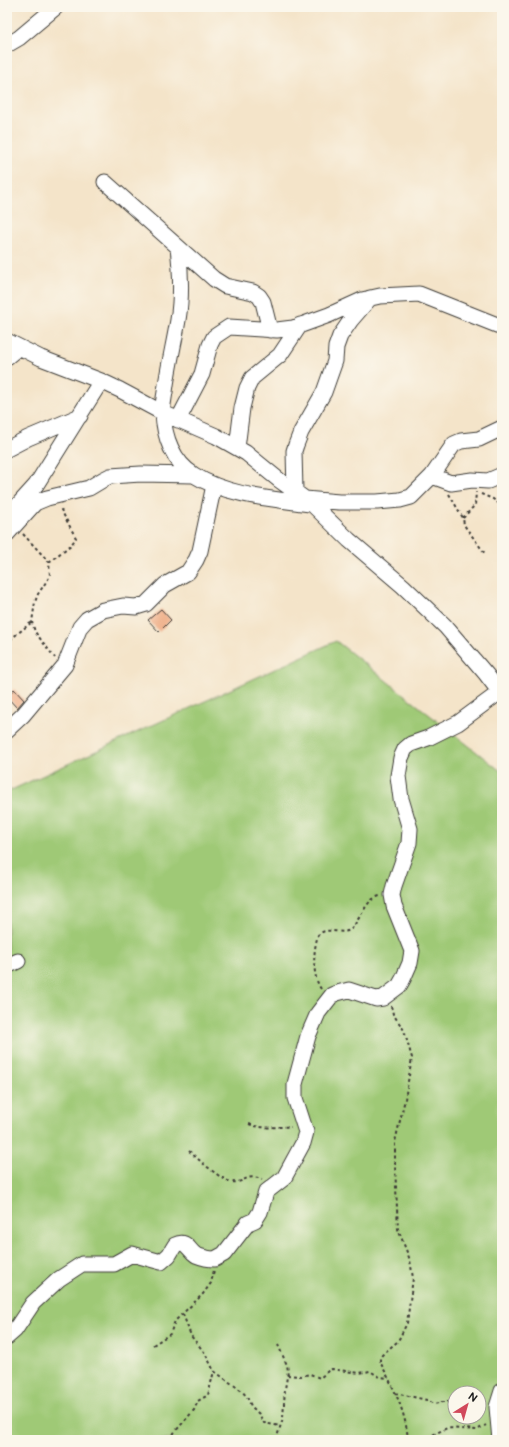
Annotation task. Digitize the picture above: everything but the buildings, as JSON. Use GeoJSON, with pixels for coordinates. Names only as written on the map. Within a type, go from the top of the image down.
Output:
{"type":"FeatureCollection","features":[{"type":"Feature","properties":{"kind":"street"},"geometry":{"type":"LineString","coordinates":[[7,45],[19,38],[56,7]]}},
{"type":"Feature","properties":{"kind":"street"},"geometry":{"type":"LineString","coordinates":[[105,182],[178,248],[220,283],[225,286],[253,292],[259,296],[263,302],[270,330]]}},
{"type":"Feature","properties":{"kind":"street"},"geometry":{"type":"LineString","coordinates":[[178,248],[181,281],[178,319],[163,412],[168,442],[176,458],[193,475],[214,485],[268,499],[304,498],[369,502],[400,500],[411,497],[439,479],[454,444],[461,441],[479,439],[502,428]]}},
{"type":"Feature","properties":{"kind":"street"},"geometry":{"type":"LineString","coordinates":[[178,420],[202,374],[210,345],[214,337],[229,328],[270,330],[293,328],[329,315],[362,300],[380,296],[419,294],[502,327]]}},
{"type":"Feature","properties":{"kind":"street"},"geometry":{"type":"LineString","coordinates":[[304,498],[294,451],[296,444],[301,432],[324,392],[335,361],[336,347],[340,336],[351,320],[371,298]]}},
{"type":"Feature","properties":{"kind":"street"},"geometry":{"type":"LineString","coordinates":[[236,448],[242,408],[247,388],[252,378],[280,355],[300,326]]}},
{"type":"Feature","properties":{"kind":"street"},"geometry":{"type":"LineString","coordinates":[[7,1336],[16,1330],[33,1303],[59,1279],[82,1264],[114,1264],[132,1254],[161,1262],[165,1260],[175,1245],[182,1243],[189,1246],[198,1256],[215,1259],[224,1254],[248,1223],[255,1220],[260,1212],[266,1192],[286,1175],[303,1143],[306,1132],[295,1098],[295,1084],[308,1036],[318,1013],[329,999],[337,992],[349,990],[376,999],[383,998],[399,986],[412,957],[412,951],[394,906],[392,895],[409,844],[410,830],[401,799],[398,776],[401,758],[405,749],[411,744],[428,738],[458,723],[501,694],[445,626],[304,498],[246,454],[216,436],[178,420],[101,381],[40,358],[11,349]]}},
{"type":"Feature","properties":{"kind":"street"},"geometry":{"type":"LineString","coordinates":[[10,526],[101,381]]}},
{"type":"Feature","properties":{"kind":"street"},"geometry":{"type":"LineString","coordinates":[[7,449],[28,438],[80,416]]}},
{"type":"Feature","properties":{"kind":"street"},"geometry":{"type":"LineString","coordinates":[[10,526],[33,506],[53,497],[89,488],[104,478],[121,474],[193,475]]}},
{"type":"Feature","properties":{"kind":"street"},"geometry":{"type":"LineString","coordinates":[[439,479],[451,483],[476,486],[502,475]]}},
{"type":"Feature","properties":{"kind":"street"},"geometry":{"type":"LineString","coordinates":[[7,730],[23,715],[63,668],[80,628],[87,620],[103,610],[123,606],[136,607],[146,604],[165,585],[188,572],[200,551],[214,485]]}},
{"type":"Feature","properties":{"kind":"street"},"geometry":{"type":"LineString","coordinates":[[500,1440],[497,1407],[502,1391]]}},
{"type":"Feature","properties":{"kind":"path"},"geometry":{"type":"LineString","coordinates":[[439,479],[462,518],[464,526],[486,555]]}},
{"type":"Feature","properties":{"kind":"path"},"geometry":{"type":"LineString","coordinates":[[462,518],[475,505],[476,486]]}},
{"type":"Feature","properties":{"kind":"path"},"geometry":{"type":"LineString","coordinates":[[476,486],[502,506]]}},
{"type":"Feature","properties":{"kind":"path"},"geometry":{"type":"LineString","coordinates":[[49,562],[71,545],[76,538],[53,497]]}},
{"type":"Feature","properties":{"kind":"path"},"geometry":{"type":"LineString","coordinates":[[10,526],[49,562],[50,576],[35,602],[32,622],[36,632],[63,668]]}},
{"type":"Feature","properties":{"kind":"path"},"geometry":{"type":"LineString","coordinates":[[7,645],[12,638],[32,622]]}},
{"type":"Feature","properties":{"kind":"path"},"geometry":{"type":"LineString","coordinates":[[329,999],[320,988],[316,980],[314,969],[318,935],[322,932],[335,930],[344,932],[352,928],[371,900],[387,893],[394,886]]}},
{"type":"Feature","properties":{"kind":"path"},"geometry":{"type":"LineString","coordinates":[[390,993],[393,1014],[404,1030],[412,1053],[412,1061],[405,1099],[395,1142],[395,1166],[398,1229],[410,1260],[413,1278],[408,1319],[404,1330],[398,1341],[380,1358],[380,1362],[389,1378],[404,1417],[408,1440]]}},
{"type":"Feature","properties":{"kind":"path"},"geometry":{"type":"LineString","coordinates":[[249,1124],[256,1127],[265,1128],[274,1126],[304,1127]]}},
{"type":"Feature","properties":{"kind":"path"},"geometry":{"type":"LineString","coordinates":[[189,1151],[221,1177],[232,1182],[252,1176],[276,1184]]}},
{"type":"Feature","properties":{"kind":"path"},"geometry":{"type":"LineString","coordinates":[[153,1345],[170,1334],[175,1321],[198,1299],[211,1283],[215,1259]]}},
{"type":"Feature","properties":{"kind":"path"},"geometry":{"type":"LineString","coordinates":[[183,1314],[191,1336],[202,1348],[214,1371],[242,1391],[264,1423],[280,1426]]}},
{"type":"Feature","properties":{"kind":"path"},"geometry":{"type":"LineString","coordinates":[[276,1440],[283,1418],[287,1375],[287,1365],[278,1345]]}},
{"type":"Feature","properties":{"kind":"path"},"geometry":{"type":"LineString","coordinates":[[287,1375],[301,1376],[310,1374],[320,1378],[332,1369],[363,1373],[370,1372],[380,1377],[389,1378]]}},
{"type":"Feature","properties":{"kind":"path"},"geometry":{"type":"LineString","coordinates":[[171,1440],[174,1433],[194,1410],[198,1400],[208,1394],[214,1371]]}},
{"type":"Feature","properties":{"kind":"path"},"geometry":{"type":"LineString","coordinates":[[395,1393],[427,1400],[434,1404],[447,1402]]}},
{"type":"Feature","properties":{"kind":"path"},"geometry":{"type":"LineString","coordinates":[[422,1440],[447,1428],[479,1429],[498,1415]]}},
{"type":"Feature","properties":{"kind":"green space"},"geometry":{"type":"Polygon","coordinates":[[[336,641],[502,772],[502,1440],[7,1440],[7,792],[336,641]]]}}]}
